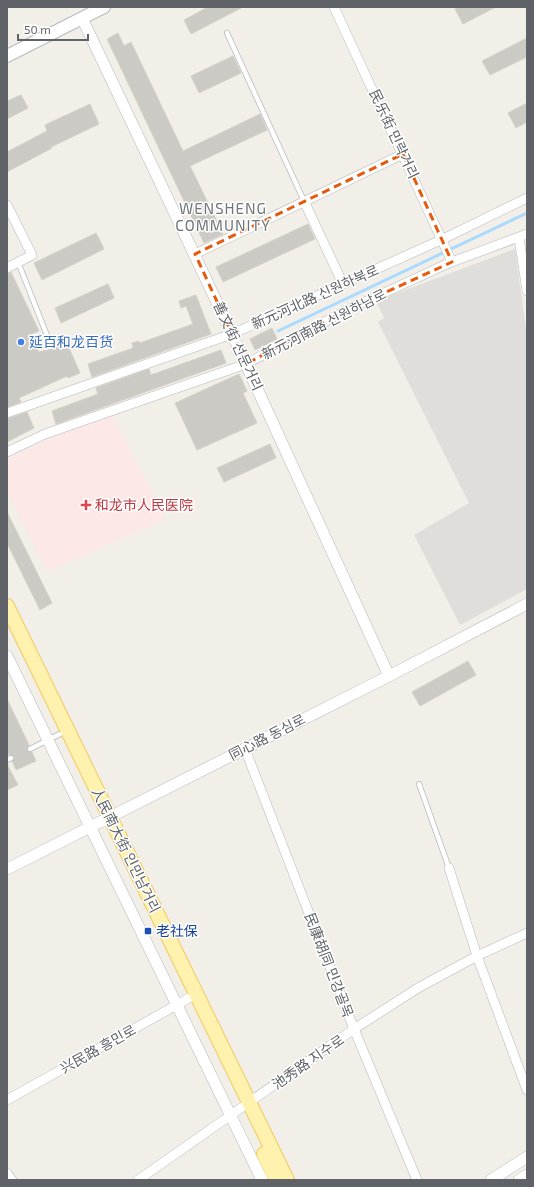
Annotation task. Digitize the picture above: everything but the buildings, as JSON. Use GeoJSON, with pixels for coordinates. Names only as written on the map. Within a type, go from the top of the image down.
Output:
{"type":"FeatureCollection","features":[{"type":"Feature","properties":{"kind":"main road"},"geometry":{"type":"LineString","coordinates":[[8,52],[104,7]]}},
{"type":"Feature","properties":{"kind":"main road","name":"人民南大街 인민남거리"},"geometry":{"type":"LineString","coordinates":[[7,606],[101,821],[183,1001],[241,1109],[287,1180]]}},
{"type":"Feature","properties":{"kind":"main road","name":"人民南大街 인민남거리"},"geometry":{"type":"LineString","coordinates":[[7,627],[54,737],[101,821],[276,1180]]}},
{"type":"Feature","properties":{"kind":"street","name":"民乐街 민락거리"},"geometry":{"type":"LineString","coordinates":[[334,7],[444,242],[451,260]]}},
{"type":"Feature","properties":{"kind":"street","name":"善文街 선문거리"},"geometry":{"type":"LineString","coordinates":[[82,18],[195,254],[389,676]]}},
{"type":"Feature","properties":{"kind":"street"},"geometry":{"type":"LineString","coordinates":[[195,254],[403,154]]}},
{"type":"Feature","properties":{"kind":"street","name":"新元河北路 신원하북로"},"geometry":{"type":"LineString","coordinates":[[7,413],[232,334],[343,284],[444,242],[527,198]]}},
{"type":"Feature","properties":{"kind":"street"},"geometry":{"type":"LineString","coordinates":[[304,201],[343,284]]}},
{"type":"Feature","properties":{"kind":"street"},"geometry":{"type":"LineString","coordinates":[[7,205],[32,255],[7,268]]}},
{"type":"Feature","properties":{"kind":"street"},"geometry":{"type":"LineString","coordinates":[[523,236],[527,291]]}},
{"type":"Feature","properties":{"kind":"street","name":"新元河南路 신원하남로"},"geometry":{"type":"LineString","coordinates":[[7,452],[66,426],[246,364],[347,310],[451,260],[523,236]]}},
{"type":"Feature","properties":{"kind":"street","name":"同心路 동심로"},"geometry":{"type":"LineString","coordinates":[[7,869],[389,676],[527,604]]}},
{"type":"Feature","properties":{"kind":"street","name":"人民南大街 인민남거리"},"geometry":{"type":"LineString","coordinates":[[7,656],[54,737]]}},
{"type":"Feature","properties":{"kind":"street","name":"民康胡同 민강골목"},"geometry":{"type":"LineString","coordinates":[[245,749],[354,1029],[417,1180]]}},
{"type":"Feature","properties":{"kind":"street"},"geometry":{"type":"LineString","coordinates":[[449,868],[477,956],[527,1090]]}},
{"type":"Feature","properties":{"kind":"street","name":"池秀路 지수로"},"geometry":{"type":"LineString","coordinates":[[138,1180],[354,1029],[418,988],[477,956],[527,933]]}},
{"type":"Feature","properties":{"kind":"street","name":"兴民路 흥민로"},"geometry":{"type":"LineString","coordinates":[[7,1100],[183,1001]]}},
{"type":"Feature","properties":{"kind":"street","name":"人民南大街 인민남거리"},"geometry":{"type":"LineString","coordinates":[[241,1109],[262,1180]]}},
{"type":"Feature","properties":{"kind":"street"},"geometry":{"type":"LineString","coordinates":[[491,1180],[527,1156]]}},
{"type":"Feature","properties":{"kind":"street"},"geometry":{"type":"LineString","coordinates":[[7,1173],[12,1180]]}},
{"type":"Feature","properties":{"kind":"street"},"geometry":{"type":"LineString","coordinates":[[519,1180],[527,1175]]}},
{"type":"Feature","properties":{"kind":"lane"},"geometry":{"type":"LineString","coordinates":[[227,33],[304,201]]}},
{"type":"Feature","properties":{"kind":"lane"},"geometry":{"type":"LineString","coordinates":[[18,262],[50,343]]}},
{"type":"Feature","properties":{"kind":"lane"},"geometry":{"type":"LineString","coordinates":[[30,749],[54,737]]}},
{"type":"Feature","properties":{"kind":"lane"},"geometry":{"type":"LineString","coordinates":[[419,784],[449,868]]}},
{"type":"Feature","properties":{"kind":"highlighted area"},"geometry":{"type":"Polygon","coordinates":[[[403,154],[452,262],[347,310],[246,364],[195,254],[403,154]]]}},
{"type":"Feature","properties":{"kind":"shaded area"},"geometry":{"type":"Polygon","coordinates":[[[515,249],[527,336],[527,589],[460,625],[414,535],[469,503],[378,322],[384,318],[376,301],[515,249]]]}},
{"type":"Feature","properties":{"kind":"shaded area","name":"和龙市人民医院"},"geometry":{"type":"Polygon","coordinates":[[[112,415],[166,519],[47,572],[7,491],[7,459],[59,434],[112,415]]]}},
{"type":"Feature","properties":{"kind":"waterway"},"geometry":{"type":"LineString","coordinates":[[278,331],[527,213]]}},
{"type":"Feature","properties":{"kind":"place","name":"延百和龙百货"},"geometry":{"type":"Point","coordinates":[21,342]}},
{"type":"Feature","properties":{"kind":"place","name":"和龙市人民医院"},"geometry":{"type":"Point","coordinates":[86,505]}},
{"type":"Feature","properties":{"kind":"place","name":"老社保"},"geometry":{"type":"Point","coordinates":[148,931]}},
{"type":"Feature","properties":{"kind":"district","name":"WENSHENG COMMUNITY"},"geometry":{"type":"Point","coordinates":[223,218]}}]}
